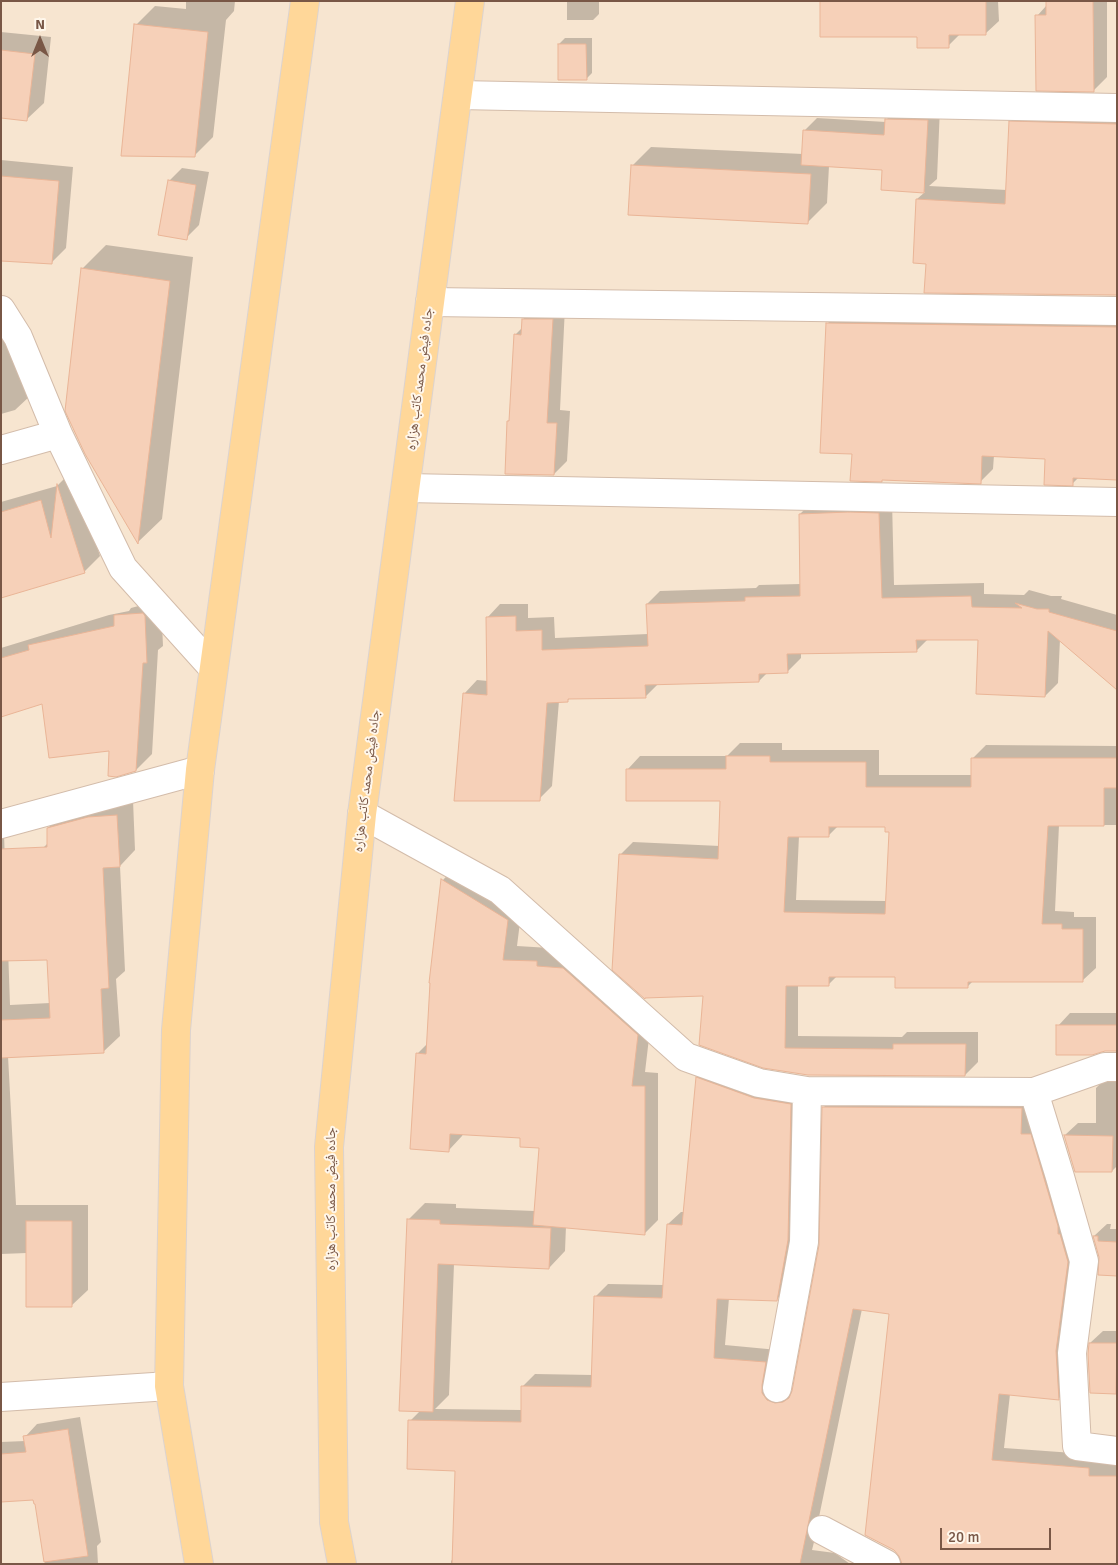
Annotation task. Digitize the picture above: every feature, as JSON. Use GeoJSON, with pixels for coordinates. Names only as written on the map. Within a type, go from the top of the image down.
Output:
{"type":"FeatureCollection","features":[{"type":"Feature","properties":{"kind":"main road"},"geometry":{"type":"LineString","coordinates":[[199,1564],[169,1386],[176,1030],[200,770],[305,1]]}},
{"type":"Feature","properties":{"kind":"main road","name":"جاده فیض محمد کاتب هزاره"},"geometry":{"type":"LineString","coordinates":[[342,1564],[334,1522],[329,1147],[362,814],[470,1]]}},
{"type":"Feature","properties":{"kind":"street"},"geometry":{"type":"LineString","coordinates":[[458,96],[1117,108]]}},
{"type":"Feature","properties":{"kind":"street"},"geometry":{"type":"LineString","coordinates":[[430,302],[1117,311]]}},
{"type":"Feature","properties":{"kind":"street"},"geometry":{"type":"LineString","coordinates":[[1,310],[18,337],[58,434],[123,568],[213,668]]}},
{"type":"Feature","properties":{"kind":"street"},"geometry":{"type":"LineString","coordinates":[[1,450],[58,434]]}},
{"type":"Feature","properties":{"kind":"street"},"geometry":{"type":"LineString","coordinates":[[406,488],[1117,502]]}},
{"type":"Feature","properties":{"kind":"street"},"geometry":{"type":"LineString","coordinates":[[1,824],[200,770]]}},
{"type":"Feature","properties":{"kind":"street"},"geometry":{"type":"LineString","coordinates":[[362,814],[500,890],[686,1057],[758,1083],[807,1091],[1034,1092],[1105,1067],[1117,1067]]}},
{"type":"Feature","properties":{"kind":"street"},"geometry":{"type":"LineString","coordinates":[[777,1388],[804,1242],[807,1091]]}},
{"type":"Feature","properties":{"kind":"street"},"geometry":{"type":"LineString","coordinates":[[1034,1092],[1084,1261],[1072,1354],[1077,1446],[1117,1451]]}},
{"type":"Feature","properties":{"kind":"street"},"geometry":{"type":"LineString","coordinates":[[1,1397],[169,1386]]}},
{"type":"Feature","properties":{"kind":"street"},"geometry":{"type":"LineString","coordinates":[[822,1530],[886,1564]]}},
{"type":"Feature","properties":{"kind":"shaded area"},"geometry":{"type":"Polygon","coordinates":[[[1,1],[1117,1],[1117,1564],[1,1564],[1,1]]]}},
{"type":"Feature","properties":{"kind":"building"},"geometry":{"type":"Polygon","coordinates":[[[820,1],[986,1],[986,35],[949,35],[949,48],[917,48],[917,37],[820,37],[820,1]]]}},
{"type":"Feature","properties":{"kind":"building"},"geometry":{"type":"Polygon","coordinates":[[[1046,1],[1093,1],[1094,92],[1036,91],[1035,15],[1046,15],[1046,1]]]}},
{"type":"Feature","properties":{"kind":"building"},"geometry":{"type":"Polygon","coordinates":[[[134,24],[208,32],[195,157],[121,156],[134,24]]]}},
{"type":"Feature","properties":{"kind":"building"},"geometry":{"type":"Polygon","coordinates":[[[558,44],[586,44],[587,80],[558,80],[558,44]]]}},
{"type":"Feature","properties":{"kind":"building"},"geometry":{"type":"Polygon","coordinates":[[[1,50],[35,54],[27,121],[1,118],[1,50]]]}},
{"type":"Feature","properties":{"kind":"building"},"geometry":{"type":"Polygon","coordinates":[[[885,119],[928,120],[924,193],[881,190],[882,170],[801,165],[803,130],[884,135],[885,119]]]}},
{"type":"Feature","properties":{"kind":"building"},"geometry":{"type":"Polygon","coordinates":[[[1009,121],[1117,124],[1117,295],[924,293],[926,264],[913,263],[916,199],[1005,204],[1009,121]]]}},
{"type":"Feature","properties":{"kind":"building"},"geometry":{"type":"Polygon","coordinates":[[[631,165],[811,174],[808,224],[628,215],[631,165]]]}},
{"type":"Feature","properties":{"kind":"building"},"geometry":{"type":"Polygon","coordinates":[[[1,176],[59,181],[52,264],[1,261],[1,176]]]}},
{"type":"Feature","properties":{"kind":"building"},"geometry":{"type":"Polygon","coordinates":[[[168,180],[196,185],[187,240],[158,235],[168,180]]]}},
{"type":"Feature","properties":{"kind":"building"},"geometry":{"type":"Polygon","coordinates":[[[81,268],[170,281],[138,544],[85,454],[65,411],[81,268]]]}},
{"type":"Feature","properties":{"kind":"building"},"geometry":{"type":"Polygon","coordinates":[[[522,319],[553,319],[547,423],[557,423],[554,475],[505,474],[514,334],[521,335],[522,319]]]}},
{"type":"Feature","properties":{"kind":"building"},"geometry":{"type":"Polygon","coordinates":[[[826,323],[1117,327],[1117,480],[1073,478],[1073,486],[1044,485],[1045,459],[982,456],[981,484],[882,480],[882,482],[850,481],[852,454],[820,453],[826,323]]]}},
{"type":"Feature","properties":{"kind":"building"},"geometry":{"type":"Polygon","coordinates":[[[57,484],[85,573],[1,598],[1,512],[41,500],[51,538],[57,484]]]}},
{"type":"Feature","properties":{"kind":"building"},"geometry":{"type":"Polygon","coordinates":[[[879,513],[882,598],[971,596],[972,607],[1022,608],[1015,603],[1037,609],[1049,609],[1049,612],[1117,631],[1117,690],[1048,631],[1045,697],[976,694],[978,640],[916,640],[917,652],[787,654],[788,673],[759,674],[759,682],[645,685],[646,698],[568,699],[568,702],[547,703],[540,801],[454,801],[463,693],[487,695],[486,617],[516,616],[516,631],[542,630],[542,650],[648,646],[646,604],[745,601],[745,597],[800,596],[799,514],[879,513]]]}},
{"type":"Feature","properties":{"kind":"building"},"geometry":{"type":"Polygon","coordinates":[[[143,613],[145,616],[147,663],[143,663],[136,771],[116,777],[108,776],[109,751],[49,758],[42,704],[1,717],[1,658],[29,650],[28,645],[114,626],[114,615],[143,613]]]}},
{"type":"Feature","properties":{"kind":"building"},"geometry":{"type":"Polygon","coordinates":[[[726,756],[770,756],[770,762],[866,762],[866,787],[971,787],[971,758],[1117,758],[1117,788],[1104,788],[1104,826],[1048,826],[1042,924],[1062,924],[1062,929],[1083,929],[1083,982],[968,982],[968,988],[895,988],[895,977],[829,977],[829,986],[786,986],[785,1048],[893,1049],[893,1044],[966,1044],[965,1076],[808,1075],[763,1068],[699,1045],[703,996],[645,999],[612,970],[619,854],[718,859],[720,801],[626,801],[626,769],[726,769],[726,756]],[[829,827],[829,837],[788,837],[784,912],[885,914],[889,832],[885,832],[885,827],[829,827]]]}},
{"type":"Feature","properties":{"kind":"building"},"geometry":{"type":"Polygon","coordinates":[[[117,815],[120,867],[103,868],[109,988],[101,989],[104,1053],[1,1058],[1,1020],[50,1018],[47,960],[1,961],[1,849],[47,847],[47,828],[88,817],[117,815]]]}},
{"type":"Feature","properties":{"kind":"building"},"geometry":{"type":"Polygon","coordinates":[[[441,879],[508,920],[503,960],[537,961],[537,966],[563,968],[638,1035],[632,1086],[645,1086],[645,1235],[533,1225],[539,1148],[520,1147],[520,1138],[450,1134],[449,1152],[410,1149],[416,1053],[426,1054],[429,983],[441,879]]]}},
{"type":"Feature","properties":{"kind":"building"},"geometry":{"type":"Polygon","coordinates":[[[1056,1025],[1117,1025],[1117,1051],[1105,1051],[1092,1055],[1056,1055],[1056,1025]]]}},
{"type":"Feature","properties":{"kind":"building"},"geometry":{"type":"Polygon","coordinates":[[[696,1077],[754,1098],[791,1104],[788,1240],[777,1301],[717,1299],[714,1358],[766,1362],[762,1393],[767,1400],[775,1403],[783,1402],[789,1398],[792,1391],[819,1245],[822,1107],[1022,1108],[1021,1134],[1031,1134],[1058,1226],[1058,1234],[1060,1234],[1068,1262],[1056,1351],[1059,1400],[999,1394],[992,1460],[1089,1468],[1089,1476],[1117,1476],[1117,1564],[902,1564],[894,1550],[865,1535],[889,1314],[853,1309],[800,1564],[452,1564],[455,1471],[407,1469],[408,1420],[521,1422],[521,1386],[591,1387],[594,1296],[662,1298],[667,1224],[682,1225],[696,1077]]]}},
{"type":"Feature","properties":{"kind":"building"},"geometry":{"type":"Polygon","coordinates":[[[1064,1135],[1113,1136],[1112,1172],[1075,1172],[1064,1135]]]}},
{"type":"Feature","properties":{"kind":"building"},"geometry":{"type":"Polygon","coordinates":[[[407,1219],[440,1220],[440,1224],[551,1228],[549,1269],[438,1264],[433,1412],[399,1411],[407,1219]]]}},
{"type":"Feature","properties":{"kind":"building"},"geometry":{"type":"Polygon","coordinates":[[[26,1221],[72,1221],[72,1307],[26,1307],[26,1221]]]}},
{"type":"Feature","properties":{"kind":"building"},"geometry":{"type":"Polygon","coordinates":[[[1093,1236],[1098,1236],[1098,1241],[1117,1242],[1117,1276],[1098,1275],[1099,1257],[1093,1236]]]}},
{"type":"Feature","properties":{"kind":"building"},"geometry":{"type":"Polygon","coordinates":[[[1089,1343],[1117,1343],[1116,1394],[1090,1393],[1089,1343]]]}},
{"type":"Feature","properties":{"kind":"building"},"geometry":{"type":"Polygon","coordinates":[[[68,1429],[88,1556],[44,1562],[33,1500],[1,1502],[1,1454],[26,1452],[23,1436],[68,1429]]]}}]}
